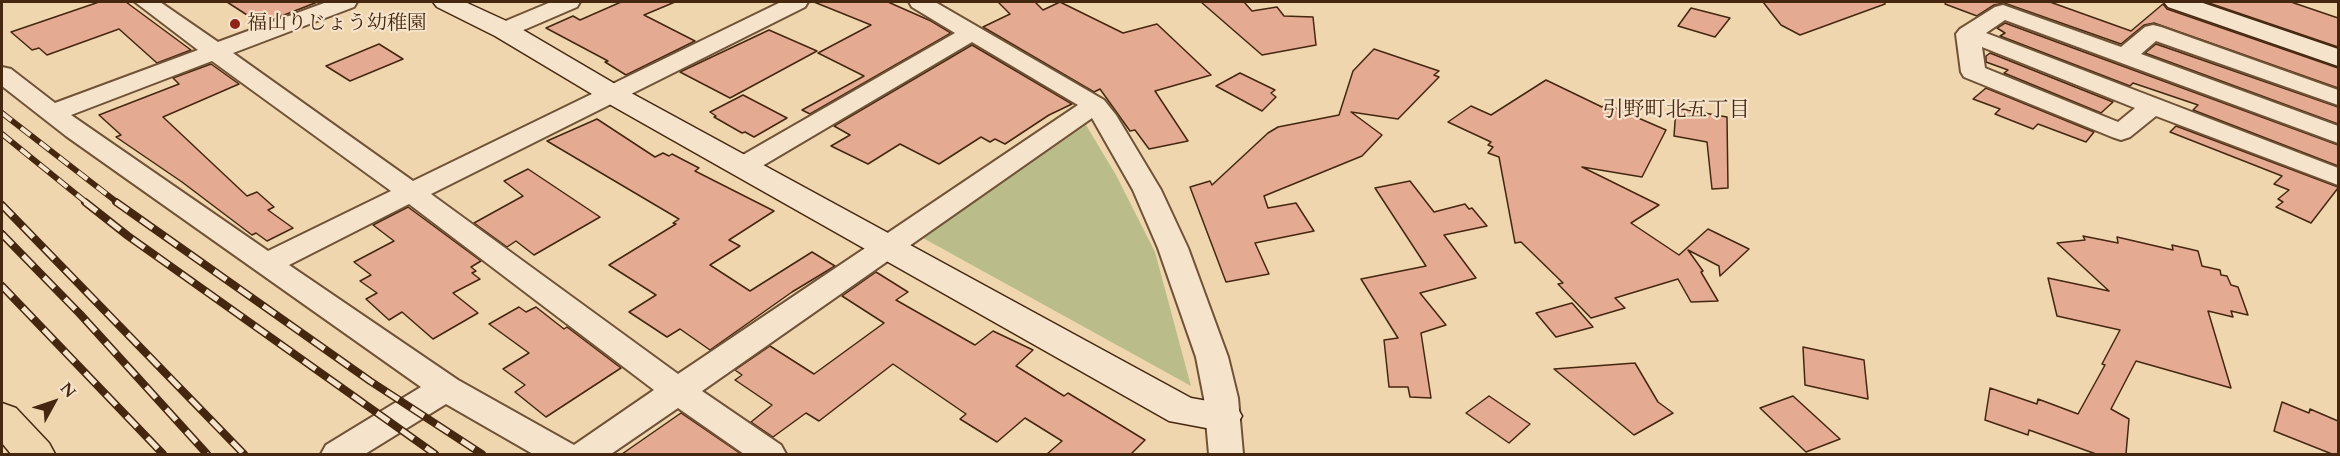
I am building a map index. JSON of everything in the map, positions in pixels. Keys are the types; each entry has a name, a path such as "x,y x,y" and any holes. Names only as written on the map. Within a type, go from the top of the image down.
{"highway":[{"path":"2,418 35,454"}],"street":[{"path":"146,2 218,51 412,193 678,392 769,454"},
{"path":"52,113 346,2"},
{"path":"446,2 504,30 612,94 1183,411 1222,416"},
{"path":"504,30 569,2"},
{"path":"268,263 796,2"},
{"path":"920,2 1095,105 1103,115 1147,190 1173,248 1212,357 1221,398 1226,454"},
{"path":"2177,2 2338,58"},
{"path":"1968,34 2003,12 2338,135"},
{"path":"743,166 973,32"},
{"path":"2125,56 2153,32 2338,98"},
{"path":"1968,34 1972,72 2121,132 2153,106"},
{"path":"1968,34 2338,177"},
{"path":"2,74 75,131 446,388 561,454"},
{"path":"586,454 1095,105"},
{"path":"347,452 446,388"}],"green space":[{"path":"1086,125 1116,175 1155,252 1191,386 923,238"}],"building":[{"path":"99,2 126,2 191,50 157,63 119,29 47,55 39,48 32,50 11,32"},
{"path":"227,2 315,2 315,3 261,24"},
{"path":"621,2 675,2 644,15 695,41 626,75 605,62 608,61 546,28 573,16 580,20"},
{"path":"814,2 888,2 931,21 951,33 810,114 802,110 864,76 818,53 871,25"},
{"path":"998,2 1035,2 1043,10 1060,2 1123,33 1157,24 1211,75 1155,91 1188,141 1149,149 1135,130 1130,131 1100,89 1094,92 983,27 1010,14"},
{"path":"1201,2 1244,2 1252,11 1277,7 1284,16 1313,17 1316,45 1262,55"},
{"path":"1763,2 1885,2 1885,4 1800,35 1781,25"},
{"path":"1946,2 2050,2 2131,31 2163,4 2167,9 2338,68 2338,88 2154,23 2144,25 2121,44 2004,3 1994,5 1977,16 1945,4"},
{"path":"2206,2 2291,2 2338,18 2338,47"},
{"path":"1691,8 1730,18 1715,37 1678,26"},
{"path":"2005,23 2338,145 2338,166 2193,110 2198,105 2133,83 2130,86 2000,36 2005,33 1997,28"},
{"path":"769,30 817,51 730,98 680,72"},
{"path":"379,44 403,59 350,81 326,66"},
{"path":"2156,44 2338,107 2338,124 2145,53"},
{"path":"972,45 1072,104 1049,115 1005,144 995,139 990,142 981,137 939,164 900,144 868,164 831,146 850,135 834,126"},
{"path":"1374,49 1439,71 1434,75 1439,77 1398,119 1351,112 1382,135 1362,156 1264,196 1268,208 1296,203 1314,231 1255,243 1269,274 1226,282 1190,187 1210,181 1212,185 1268,133 1278,127 1339,115 1353,71"},
{"path":"1990,53 2113,102 2101,113 2004,73 2008,70 1986,62 1986,56"},
{"path":"211,64 239,84 163,117 247,196 257,192 274,207 268,210 293,228 267,241 256,233 252,235 182,182 116,137 121,135 99,115 179,84 173,78"},
{"path":"1240,73 1275,90 1271,93 1276,97 1262,111 1216,86"},
{"path":"1546,80 1602,107 1606,104 1666,130 1642,177 1582,167 1659,205 1631,223 1679,255 1708,229 1749,249 1720,276 1719,266 1688,250 1703,271 1701,272 1718,301 1691,302 1678,279 1615,298 1625,308 1591,318 1558,284 1563,283 1521,242 1515,243 1499,157 1488,153 1493,147 1488,145 1491,142 1448,122 1471,106 1491,115"},
{"path":"1986,88 2094,132 2086,142 2038,124 2033,129 1995,114 2000,109 1973,99"},
{"path":"743,95 787,118 754,137 745,132 742,133 714,117 716,116 710,112"},
{"path":"1676,108 1727,117 1728,188 1712,189 1707,142 1674,136"},
{"path":"597,119 655,157 663,153 669,156 672,154 699,168 695,171 774,211 729,240 740,246 710,265 750,291 812,252 835,266 792,292 710,350 680,329 667,337 629,312 656,295 609,265 676,224 673,223 679,219 547,141"},
{"path":"2176,126 2338,188 2311,223 2276,207 2283,202 2278,199 2289,190 2274,184 2282,176 2170,132"},
{"path":"528,169 600,217 534,255 516,241 507,247 474,223 523,196 504,181"},
{"path":"1410,181 1434,212 1465,204 1469,209 1472,208 1487,226 1444,235 1476,278 1420,293 1446,325 1421,333 1431,398 1410,397 1408,387 1389,387 1384,340 1398,338 1361,279 1426,266 1375,188"},
{"path":"408,207 481,261 471,267 476,271 472,273 480,279 453,293 478,313 433,339 402,312 389,320 366,299 377,293 360,281 371,275 354,262 394,241 373,225"},
{"path":"2083,236 2118,243 2117,237 2173,250 2172,245 2198,251 2202,266 2220,270 2221,275 2227,276 2231,285 2238,287 2248,315 2231,311 2233,317 2208,311 2231,388 2136,361 2111,409 2129,419 2126,454 2096,454 2029,430 2028,435 1985,420 1990,388 2037,404 2038,399 2078,414 2105,365 2102,364 2120,330 2057,316 2048,278 2109,291 2057,243 2085,240"},
{"path":"876,272 908,292 896,300 975,345 993,331 1033,350 1016,366 1064,396 1068,393 1145,440 1131,454 1047,454 1062,441 1025,418 997,442 960,419 966,414 893,364 819,421 806,413 773,437 751,422 772,405 735,380 742,375 735,370 770,346 814,374 884,323 842,296"},
{"path":"1572,303 1593,327 1556,337 1536,313"},
{"path":"519,307 526,312 536,307 564,329 567,327 621,368 546,417 515,392 525,385 503,369 529,353 489,324"},
{"path":"1803,347 1864,360 1868,399 1805,385"},
{"path":"1635,363 1658,402 1673,413 1634,435 1554,369"},
{"path":"1489,396 1530,424 1509,443 1466,413"},
{"path":"1793,396 1840,439 1806,452 1760,408"},
{"path":"2282,402 2309,413 2310,409 2338,421 2338,454 2332,454 2274,431"},
{"path":"681,413 741,454 622,454"}],"railway":[{"path":"2,113 118,203"},
{"path":"2,134 87,203"},
{"path":"85,202 128,236 435,454"},
{"path":"116,202 370,381 482,454"},
{"path":"2,205 244,454"},
{"path":"2,234 80,314 207,454"},
{"path":"2,286 163,454"}],"place":[{"name":"福山りじょう幼稚園","path":"235,24"}],"district":[{"name":"引野町北五丁目","path":"1676,111"}]}
